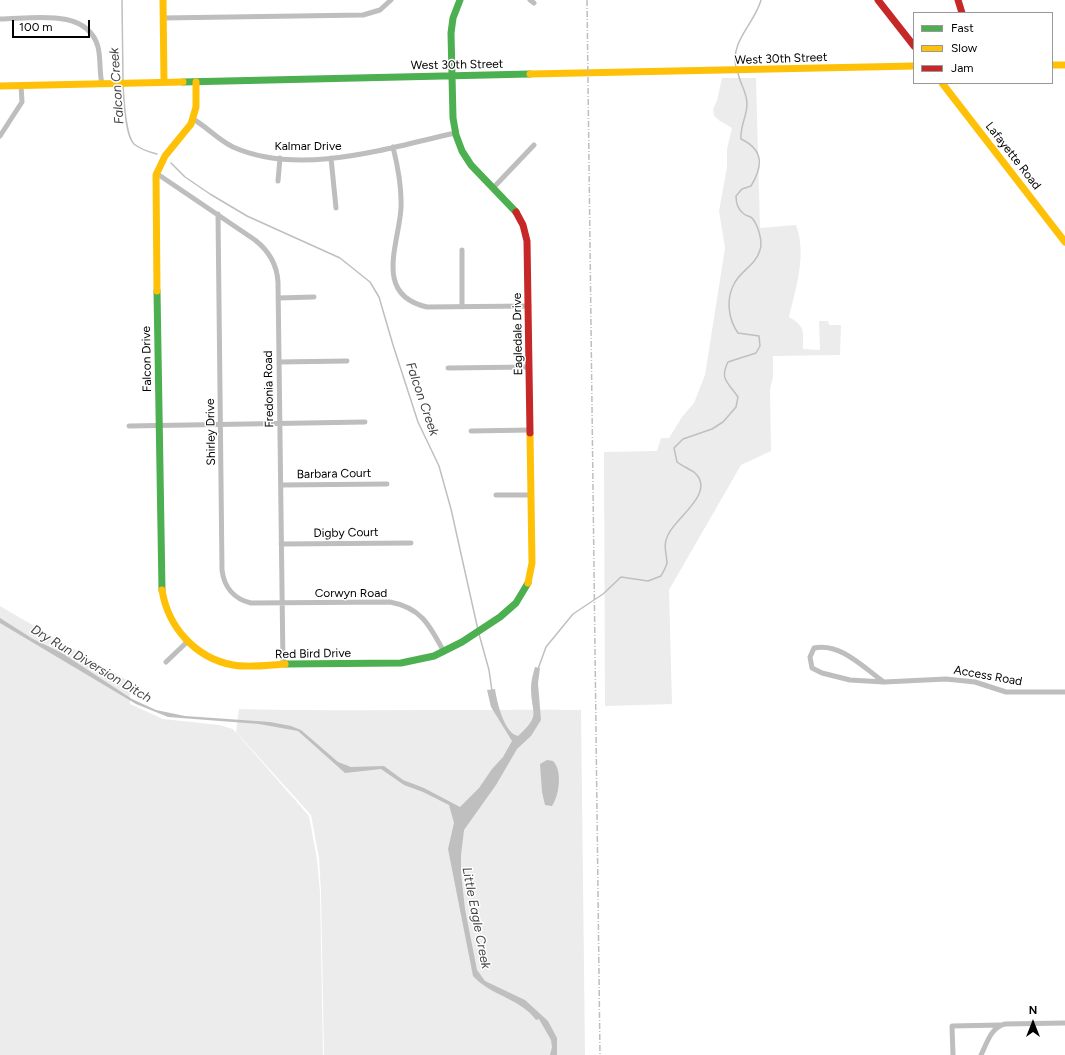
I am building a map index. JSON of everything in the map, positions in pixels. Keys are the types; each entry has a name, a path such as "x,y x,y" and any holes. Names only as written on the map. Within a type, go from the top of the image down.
{"street":[{"path":"162,0 164,82"},
{"path":"163,18 363,15 380,10 391,0"},
{"name":"Eagledale Drive","path":"444,652 484,629 514,607 522,597 529,582 532,563 528,246 525,229 515,209 469,163 455,133 452,76 452,23 460,0"},
{"path":"878,0 913,45"},
{"path":"958,0 962,12"},
{"path":"0,19 62,18 74,20 83,25 92,34 97,45 102,84"},
{"path":"1053,65 1065,65"},
{"name":"West 30th Street","path":"0,86 752,71 913,66"},
{"name":"Falcon Drive","path":"187,642 171,621 162,593 156,173 167,153 185,134 193,119 197,103 196,82"},
{"name":"Lafayette Road","path":"943,84 1065,242"},
{"path":"0,136 22,102 21,85"},
{"name":"Kalmar Drive","path":"193,119 205,126 215,137 233,147 252,153 280,158 331,158 393,147 455,133"},
{"path":"494,187 534,145"},
{"path":"393,147 400,179 401,198 400,220 392,262 395,281 404,295 418,304 432,307 529,306"},
{"path":"278,181 280,158"},
{"path":"331,158 336,208"},
{"name":"Fredonia Road","path":"156,173 255,240 267,252 277,273 283,665"},
{"name":"Shirley Drive","path":"218,214 224,580 232,593 243,601 255,604 282,603"},
{"path":"462,250 462,306"},
{"path":"278,298 314,297"},
{"path":"279,362 347,361"},
{"path":"448,368 530,367"},
{"path":"129,426 365,422"},
{"path":"471,431 530,430"},
{"name":"Barbara Court","path":"281,485 388,484"},
{"path":"496,495 531,494"},
{"name":"Digby Court","path":"281,544 411,542"},
{"name":"Corwyn Road","path":"282,603 390,602 399,604 415,611 424,619 444,652"},
{"path":"166,662 187,642"},
{"name":"Red Bird Drive","path":"187,642 206,656 228,664 243,666 401,663 427,659 444,652"},
{"name":"Access Road","path":"884,682 835,648 824,646 814,648 810,657 812,668 822,673 850,680 884,682 946,679 975,682 1006,692 1065,692"},
{"path":"953,1055 952,1026 1065,1023"},
{"path":"981,1055 994,1028 1002,1025"}],"shaded area":[{"path":"722,78 756,78 760,228 796,225 801,248 795,294 789,317 801,327 803,349 820,350 819,321 828,321 829,325 841,325 840,355 773,356 773,377 770,389 771,451 741,465 669,590 672,704 605,706 604,452 657,451 661,438 669,438 682,417 694,403 705,375 725,248 719,211 727,167 727,149 732,128 714,116 713,109 717,101"},
{"path":"0,606 130,682 130,704 163,719 219,725 233,729 309,816 317,859 320,892 323,1055 0,1055"},
{"path":"0,618 33,639 62,653 132,699 156,710 185,716 270,722 291,726 301,730 338,762 351,767 384,766 403,780 424,788 460,807 479,788 492,769 503,757 512,741 491,707 487,690 495,689 499,709 505,723 513,734 518,736 533,718 534,714 531,697 531,683 535,667 540,668 538,683 541,720 531,736 517,749 496,785 464,830 461,855 461,873 465,909 477,970 485,981 525,1000 548,1021 557,1038 557,1055 550,1055 552,1047 551,1040 539,1019 536,1020 522,1007 480,983 473,976 448,849 454,823 449,805 423,792 404,785 381,769 345,773 298,731 259,724 168,717 136,704 0,623"},
{"path":"239,709 581,710 585,1055 324,1055 321,892 319,858 311,815 236,732"},
{"path":"547,760 553,761 556,765 559,777 557,796 552,806 545,805 542,792 540,764"}],"waterway":[{"name":"Falcon Creek","path":"122,0 123,80"},
{"name":"Little Eagle Creek","path":"736,67 735,58 740,40 754,17 761,0"},
{"name":"Little Eagle Creek","path":"538,669 546,647 573,614 603,594 621,577 648,581 661,576 667,564 665,548 666,538 672,528 698,497 701,489 700,481 695,473 677,462 674,448 683,439 712,429 723,422 736,407 738,397 726,381 724,373 725,368 728,362 756,353 760,346 759,336 738,333 732,322 729,309 731,290 734,284 740,275 755,260 761,246 756,225 752,218 745,215 740,210 736,201 736,196 742,189 751,186 758,172 759,165 759,159 754,148 749,143 741,139 747,104 746,96 738,73"},
{"name":"Falcon Creek","path":"123,86 127,125 131,139 134,144 139,147 157,154"},
{"name":"Falcon Creek","path":"171,163 185,177 210,194 247,216 340,258 370,282 379,297 418,422 439,466 451,509 478,630"},
{"name":"Falcon Creek","path":"479,634 489,670 492,691"}],"railway":[{"path":"587,0 600,1055"}],"traffic: fast":[{"path":"460,0 453,18 451,33 453,118 456,135 462,151 471,165 516,212"},
{"path":"183,82 530,74"},
{"path":"157,291 162,590"},
{"path":"285,664 401,663 434,656 462,642 500,617 516,603 528,583"}],"traffic: slow":[{"path":"163,0 164,82"},
{"path":"1053,65 1065,65"},
{"path":"530,74 913,66"},
{"path":"0,86 183,82"},
{"path":"157,291 156,175 165,156 191,124 196,107 196,82"},
{"path":"943,84 1065,242"},
{"path":"528,583 532,563 530,433"},
{"path":"162,590 165,604 177,628 195,648 207,656 239,666 285,664"}],"traffic: jam":[{"path":"878,0 913,45"},
{"path":"958,0 962,12"},
{"path":"516,212 523,225 527,241 530,433"}],"water label":[{"name":"Dry Run Diversion Ditch","path":"91,664"}]}
